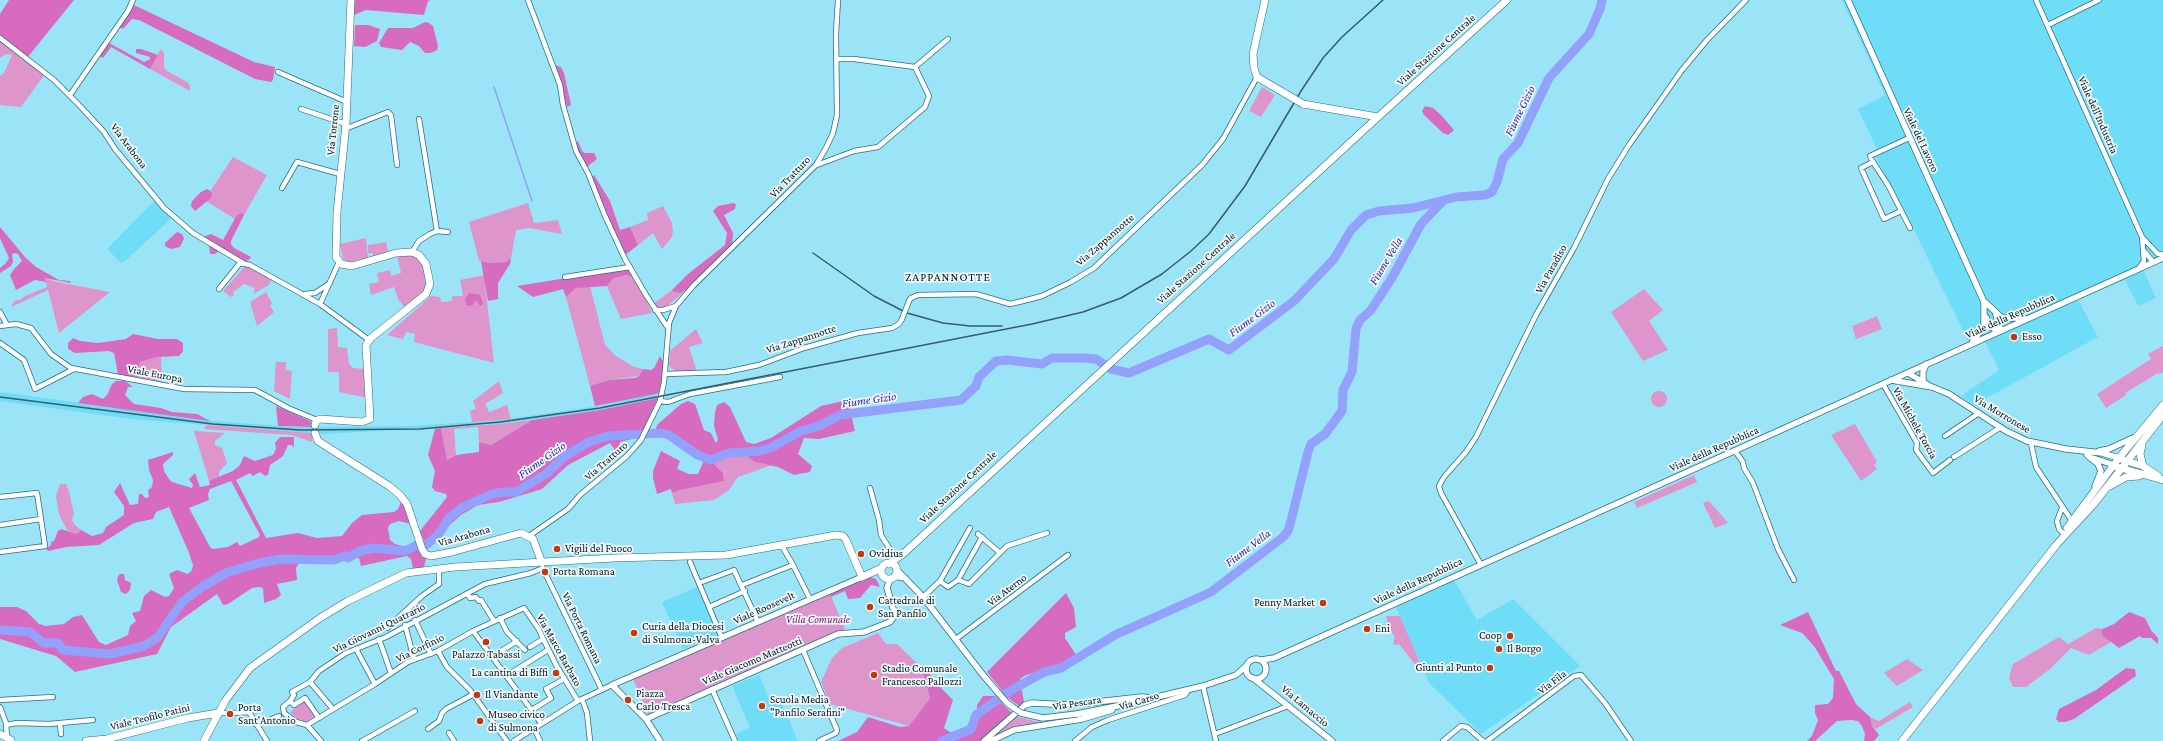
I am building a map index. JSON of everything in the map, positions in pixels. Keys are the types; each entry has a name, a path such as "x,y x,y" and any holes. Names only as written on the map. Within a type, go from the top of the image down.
{"main road":[{"name":"Via Torrone","path":"339,262 336,257 335,243 340,174 346,127 351,0"},
{"path":"1265,0 1253,54 1254,68 1257,77 1303,104 1378,117"},
{"name":"Viale Stazione Centrale","path":"893,567 896,559 1507,0"},
{"path":"316,426 362,422 370,419 365,349 369,340 426,294 429,289 426,264 419,255 412,252 396,253 352,266 346,266 339,262"},
{"path":"1902,741 2057,544 2086,500 2135,437 2163,405"},
{"path":"2064,534 2104,491 2163,415"},
{"name":"Via Arabona","path":"316,426 318,441 389,486 400,495 407,504 425,554 431,556 452,552 518,533 529,536"},
{"path":"2142,466 2140,454 2143,442"},
{"path":"2119,458 2142,466 2163,479"},
{"path":"2114,465 2148,476 2163,479"},
{"path":"2104,491 2116,481 2126,477 2148,476"},
{"path":"204,741 232,689 250,668 320,618 398,576 439,568 544,569 608,558 726,555 841,535 847,542 865,576 882,576 892,578 893,567"},
{"path":"529,536 536,544 544,569"},
{"name":"Viale Stazione Centrale","path":"893,567 902,554"},
{"name":"Viale Roosevelt","path":"865,576 882,568 893,567"},
{"path":"882,568 882,576"},
{"name":"Viale Teofilo Patini","path":"86,741 107,739 188,718 218,713"}],"street":[{"path":"70,95 128,11 133,0"},
{"path":"528,0 560,85 563,105 576,151 588,173 604,216 630,267 655,310 668,328"},
{"name":"Via Tratturo","path":"529,536 568,509 580,495 628,456 645,433 660,401 665,374 668,328 676,306 694,285 816,165 826,148 834,133 837,115 836,59 838,0"},
{"name":"Via Paradiso","path":"1480,564 1441,493 1440,486 1444,477 1466,452 1476,437 1536,315 1574,248 1608,179 1629,145 1682,70 1706,40 1746,0"},
{"name":"Viale del Lavoro","path":"1849,0 1909,138 1984,302"},
{"name":"Viale dell'Industria","path":"2036,0 2142,237 2144,261 2139,268"},
{"path":"2048,25 2100,0"},
{"name":"Via Arabona","path":"0,38 54,80 70,95 104,132 115,149 164,208 193,233 243,263 250,265 304,294 369,340"},
{"path":"836,59 854,59 915,67 948,39"},
{"path":"816,165 831,158 854,151 878,147 925,107 929,96 915,67"},
{"path":"278,72 347,102"},
{"name":"Via Zappannotte","path":"665,374 713,374 739,369 858,333 892,328 899,324 902,319 910,298 918,295 976,294 1010,304 1042,296 1071,282 1094,268 1202,165 1223,138 1257,77"},
{"path":"301,109 346,127 388,112 391,115 397,165"},
{"path":"419,119 437,231"},
{"path":"1909,138 1870,156 1872,162 1888,185 1910,228"},
{"path":"826,148 831,158"},
{"path":"282,188 297,162 340,174"},
{"path":"1872,162 1861,168 1884,219 1901,211"},
{"path":"412,252 419,241 437,231 448,232"},
{"name":"Viale dell'Industria","path":"2142,237 2153,250 2158,254 2163,254"},
{"name":"Viale dell'Industria","path":"2144,250 2148,258 2153,262"},
{"path":"2153,250 2153,262"},
{"name":"Viale della Repubblica","path":"1260,660 1274,658 2163,258"},
{"path":"320,304 339,262"},
{"path":"219,289 237,267 243,263"},
{"path":"565,277 630,267"},
{"path":"304,294 315,293 331,282"},
{"path":"1984,302 2002,318 2012,320 2030,317"},
{"path":"1984,302 1989,325 1998,332"},
{"path":"655,310 663,310 676,306"},
{"path":"0,312 7,325"},
{"path":"1996,314 1999,321 1998,332"},
{"path":"1966,346 1980,335 1984,327 1986,316"},
{"name":"Viale Europa","path":"0,326 22,324 31,328 51,354 60,362 74,369 184,389 255,390 303,415 316,426"},
{"path":"0,343 24,360 35,389 74,369"},
{"path":"1923,380 1923,372 1926,364"},
{"path":"1908,372 1909,379 1915,384"},
{"name":"Via Morronese","path":"1908,372 1932,387"},
{"path":"660,401 668,402 690,394 780,377"},
{"name":"Via Morronese","path":"1891,380 1932,387 1949,394 2018,438 2031,443 2088,454 2114,465"},
{"name":"Via Michele Torcia","path":"1883,384 1918,443 1916,450 1933,473 2000,427"},
{"path":"1945,436 1979,413"},
{"name":"Via Morronese","path":"2088,454 2109,449 2135,437"},
{"path":"2031,443 2036,467 2072,521"},
{"path":"1735,451 1743,462 1744,468 1753,483 1778,549 1794,580"},
{"name":"Via Morronese","path":"2088,454 2102,453 2119,458"},
{"name":"Via Morronese","path":"2086,500 2098,481 2101,471 2098,464 2088,454"},
{"path":"870,488 879,520 881,534 896,559"},
{"path":"0,497 37,493 45,546 0,552"},
{"path":"2062,508 2057,521 2064,534"},
{"path":"0,525 41,519"},
{"path":"923,597 940,581 970,528"},
{"path":"958,580 969,584 999,552 1011,544 1047,533"},
{"path":"940,581 948,587 958,580 980,536 999,552"},
{"path":"782,546 810,599"},
{"name":"Via Aterno","path":"956,639 1068,555"},
{"path":"690,562 722,638"},
{"path":"742,585 793,565"},
{"name":"Via Pescara","path":"893,567 907,579 923,597 983,675 1008,703 1021,713 1043,718 1077,714 1119,706 1203,686 1236,675 1246,666"},
{"path":"388,631 422,596 439,584 439,568"},
{"name":"Via Giovanni Quatrario","path":"281,714 283,707 294,695 292,692 310,682 319,671 336,659 379,640 388,631 405,626 485,584 544,569"},
{"name":"Via Porta Romana","path":"544,569 602,690"},
{"path":"699,583 734,569 758,622"},
{"name":"Viale Roosevelt","path":"514,741 580,700 865,576"},
{"path":"892,578 901,576 907,579"},
{"name":"Viale Giacomo Matteotti","path":"646,719 712,689 844,633 864,632 893,620 895,612 887,588 892,578"},
{"path":"709,607 745,591"},
{"path":"468,594 470,598 476,597 481,600 494,621"},
{"name":"Via Corfinio","path":"307,725 375,684 408,662 438,651 500,618 524,608"},
{"name":"Via Marco Barbato","path":"524,608 543,639 564,679 580,700 587,713 590,741"},
{"path":"500,618 507,632 525,650"},
{"path":"415,620 431,654"},
{"path":"405,626 414,659"},
{"path":"473,632 541,723"},
{"path":"530,647 543,639"},
{"path":"379,640 391,673"},
{"path":"492,657 517,641"},
{"path":"356,649 375,684"},
{"path":"506,676 548,650"},
{"path":"803,650 837,730 836,733 819,741"},
{"path":"438,651 454,676 474,694 507,741"},
{"name":"Viale della Repubblica","path":"1265,668 1274,658"},
{"path":"1252,660 1260,660 1265,668 1264,674 1258,678 1252,678 1246,672 1246,666 1252,660"},
{"name":"Via Lamaccio","path":"1264,674 1266,687"},
{"name":"Via Fila","path":"1487,741 1574,676 1581,674 1605,703 1631,741"},
{"name":"Via Pescara","path":"1236,675 1252,678"},
{"name":"Via Lamaccio","path":"1252,678 1266,687 1332,741"},
{"path":"532,710 551,698 546,689 564,679"},
{"path":"310,682 333,708"},
{"path":"612,686 646,719 660,741"},
{"path":"1203,686 1216,741"},
{"path":"712,689 735,741"},
{"name":"Via Carso","path":"1075,741 1092,727 1108,720 1185,695 1188,690"},
{"path":"428,729 439,721 442,713 446,709 474,694"},
{"path":"0,700 53,697"},
{"path":"984,741 1025,705 1032,703 1069,705 1141,697 1157,698"},
{"path":"290,701 294,705 305,698 319,718"},
{"path":"0,706 9,739"},
{"path":"991,741 1014,730 1082,719 1107,712 1119,706"},
{"path":"1214,734 1288,706"},
{"path":"362,741 415,711"},
{"path":"218,713 249,712 255,724 267,741"},
{"path":"255,724 262,723 281,714 296,722 307,725 321,741"},
{"path":"6,725 17,723 60,723 94,720"},
{"path":"60,723 61,734"},
{"path":"1443,741 1461,726 1467,727 1483,741"},
{"path":"534,728 540,741"},
{"path":"449,733 454,741"}],"shaded area":[{"path":"9,0 74,0 27,58 0,36 0,14"},
{"path":"354,0 431,0 428,1 424,15 366,10 354,15"},
{"path":"1842,0 2163,0 2163,260 2143,269 2156,298 2138,306 2125,280 2078,300 2098,337 1974,405 1961,396 1999,370 1985,342 1971,347 1913,228 1873,152 1877,149 1858,109 1885,95"},
{"path":"134,5 254,62 275,67 273,80 271,82 255,79 139,20 132,19 123,29 119,27"},
{"path":"425,22 433,26 438,46 437,50 431,53 425,53 419,46 410,42 402,50 381,47 379,43 388,28 413,28"},
{"path":"355,25 368,25 380,29 377,41 365,47 354,46"},
{"path":"109,43 144,62 150,59 150,57 136,53 136,49 141,49 158,55 150,69 111,47 103,58 99,56"},
{"path":"555,65 561,67 564,73 571,105 567,107"},
{"path":"1425,106 1433,108 1454,130 1448,135 1443,133 1424,115 1422,111"},
{"path":"578,141 582,151 585,153 594,153 597,159 586,167 575,144"},
{"path":"594,175 610,201 620,230 630,227 638,245 624,256 591,177"},
{"path":"207,189 212,192 211,198 195,211 191,206 192,201 201,192"},
{"path":"155,200 172,218 121,263 107,249"},
{"path":"733,203 736,204 735,209 724,215 733,233 732,245 687,289 680,293 672,290 688,274 725,245 727,233 713,211 718,206"},
{"path":"242,213 244,215 231,241 231,244 234,248 251,257 249,260 242,262 219,251 215,254 210,254 209,245 203,240 205,236 211,234 223,240 237,215"},
{"path":"0,227 25,257 36,267 59,280 70,281 71,283 45,278 46,282 35,280 16,290 10,275 22,261 18,254 14,253 12,255 13,262 11,266 0,273 0,268 9,258 0,238"},
{"path":"177,232 182,234 184,238 180,247 171,249 165,246 165,243"},
{"path":"511,258 510,264 498,283 498,299 488,301 481,261 489,263 506,262"},
{"path":"629,268 635,278 627,275 614,278 607,286 576,288 566,297 563,289 533,297 517,286"},
{"path":"469,293 480,295 483,303 482,305 480,306 476,300 471,306 466,305 465,299"},
{"path":"133,334 158,339 177,339 183,343 183,351 179,356 157,357 140,362 137,377 118,374 114,353 109,351 75,353 68,349 68,343 73,338 80,341 98,343 126,339"},
{"path":"660,356 664,363 661,393 595,406 590,386 609,380 635,378 639,376 643,369 651,370 654,368"},
{"path":"116,381 125,381 133,387 128,387 125,395 134,404 161,408 172,412 197,414 210,421 78,403 83,397 92,394 103,399 107,395 112,384"},
{"path":"0,392 213,421 295,427 412,426 500,420 599,406 655,394 656,398 600,410 501,424 323,434 131,419 0,401"},
{"path":"658,398 640,437 620,442 617,453 610,443 568,465 542,489 499,502 478,505 461,515 445,529 427,549 420,531 447,497 446,494 435,491 432,487 435,471 428,455 435,429 441,428 447,460 456,455 479,452 479,442 491,445 532,420 600,410"},
{"path":"848,400 855,431 819,439 804,438 798,454 812,466 810,472 794,475 778,467 755,462 739,450 721,454 713,463 723,473 724,481 672,493 671,489 657,494 653,471 661,451 680,461 677,469 689,474 698,474 705,458 669,433 655,430 658,424 681,404 688,401 695,404 704,430 711,433 716,443 718,440 714,426 715,412 717,405 724,402 730,407 746,442 754,444 771,438 821,406"},
{"path":"276,406 310,421 313,427 278,426"},
{"path":"280,437 294,437 294,448 292,445 288,445 283,456 270,465 268,475 265,476 260,472 253,476 250,473 236,480 266,538 298,533 317,538 342,536 352,523 362,515 394,512 398,509 401,502 405,506 411,524 399,521 390,524 388,528 390,540 395,544 421,551 426,559 424,567 413,570 411,559 407,556 361,566 359,558 354,557 340,561 310,561 299,563 296,568 297,580 277,584 281,595 276,599 264,603 263,588 259,587 252,588 228,604 223,605 217,594 171,627 157,654 75,672 56,656 0,639 0,607 17,607 26,611 39,624 46,626 64,624 73,617 82,615 99,642 106,645 128,635 130,626 136,621 132,613 140,611 144,596 151,590 165,597 169,596 174,588 169,574 177,570 188,574 192,570 193,565 189,553 169,507 156,512 153,519 134,523 99,545 66,547 48,551 46,549 51,545 51,542 54,541 58,531 61,529 77,534 81,530 92,536 103,533 106,527 124,515 124,506 114,492 120,483 130,505 138,504 139,494 142,494 145,498 149,497 148,490 152,487 153,480 149,470 148,460 173,452 173,455 163,464 164,471 169,479 172,482 192,488 193,485 189,479 195,473 200,487 210,485 209,481 233,471 240,465 244,456 255,461 273,455 276,449 275,443","holes":["231,481 260,535 259,537 240,546 237,542 228,547 213,549 210,547 189,508 209,500 208,494 210,489"]},
{"path":"120,574 124,574 125,580 131,583 130,590 126,594 121,592 117,580"},
{"path":"870,577 876,579 880,587 871,585 860,598 848,599 845,591 831,597 830,594"},
{"path":"1454,580 1477,620 1513,599 1580,666 1481,734 1429,683 1396,607"},
{"path":"697,587 718,634 683,649 662,602"},
{"path":"1066,593 1074,608 1076,627 1065,633 1065,638 1077,656 1061,666 1026,675 1020,679 1024,702 1019,706 1007,697 987,672"},
{"path":"1808,612 1836,671 1839,671 1856,704 1870,717 1872,726 1879,735 1874,741 1864,741 1865,734 1862,726 1858,721 1851,720 1837,721 1815,741 1807,741 1812,736 1818,720 1815,713 1815,705 1828,704 1833,698 1834,679 1814,646 1802,633 1780,625"},
{"path":"2129,612 2145,618 2151,630 2158,638 2158,644 2151,638 2142,638 2140,636 2119,648 2103,636 2101,632 2102,629 2114,624"},
{"path":"921,667 929,673 936,683 953,700 944,728 950,732 964,731 969,723 977,718 977,705 983,696 994,696 1012,713 981,741 838,741 857,732 868,717 900,727 909,726 930,698"},
{"path":"2126,668 2135,669 2136,676 2074,719 2059,722 2056,719 2059,709 2096,690"},
{"name":"Scuola Media \"Panfilo Serafini\"","path":"759,675 770,700 779,697 798,741 739,741 736,734 750,727 732,686"}],"green space":[{"path":"0,39 45,74 21,107 0,105 0,76 4,73 12,55 6,54 0,58"},
{"path":"161,49 164,53 164,67 167,71 187,82 190,85 190,91 150,69"},
{"path":"1262,87 1275,95 1261,117 1249,111"},
{"path":"233,157 267,175 244,215 242,213 237,215 235,219 206,201 212,192 211,190"},
{"path":"528,203 534,223 558,220 562,234 529,228 516,230 511,258 506,262 489,263 479,261 469,222"},
{"path":"663,206 672,223 672,237 662,249 653,233 638,245 630,227 648,220 647,213"},
{"path":"366,238 368,258 348,262 343,259 340,244"},
{"path":"386,242 388,252 373,257 373,253 368,253 368,245"},
{"path":"413,254 423,262 427,288 406,309 398,299 394,287 371,295 369,284 379,282 377,273 390,270 391,276 401,273 397,256"},
{"path":"245,266 272,278 269,285 253,294 255,288 244,284 233,292 234,295 231,297 223,291"},
{"path":"484,275 494,363 414,342 415,334 406,332 403,339 387,335 431,296 440,297 441,302 452,301 452,296 463,296 460,280"},
{"path":"627,275 635,278 652,313 621,319 607,286 614,278"},
{"path":"45,278 57,282 110,292 59,333 48,290 11,307 15,300 20,300 25,296 47,287"},
{"path":"590,286 605,345 616,356 634,367 643,369 639,376 609,380 590,386 566,297 576,288"},
{"path":"687,289 665,308 658,309 653,304 672,290 680,293"},
{"path":"1644,289 1663,310 1649,321 1668,350 1643,361 1611,312"},
{"path":"266,292 272,303 270,306 274,312 257,326 250,302"},
{"path":"1877,316 1882,329 1856,339 1852,326"},
{"path":"337,328 338,347 347,348 349,364 353,368 364,369 368,398 339,392 339,372 328,372 328,329"},
{"path":"696,329 703,343 689,347 697,372 675,371 669,366 670,351"},
{"path":"2163,346 2163,372 2160,374 2158,373 2125,393 2126,395 2106,408 2097,394 2151,359 2148,354"},
{"path":"161,356 162,382 137,377 140,362"},
{"path":"276,362 286,362 286,370 292,371 290,399 274,391"},
{"path":"499,381 503,393 485,404 489,412 507,405 511,419 472,422 470,411 476,409 473,401"},
{"path":"1659,391 1665,393 1667,399 1665,405 1659,407 1653,405 1651,399 1653,393"},
{"path":"532,420 491,445 479,442 478,427 454,429 456,455 447,460 441,428"},
{"path":"1855,424 1877,462 1874,465 1877,469 1861,481 1831,435"},
{"path":"206,425 312,433 312,442 292,435 204,429"},
{"path":"194,431 225,433 215,441 215,445 222,448 227,463 219,472 219,478 216,480 209,481"},
{"path":"739,450 762,464 772,465 738,477 729,490 714,500 675,504 672,493 679,490 724,481 723,473 713,463 721,454"},
{"path":"1694,475 1697,482 1637,508 1634,502"},
{"path":"60,484 66,484 69,491 74,514 72,520 81,530 77,534 67,530 59,514 56,496"},
{"path":"1709,501 1728,523 1715,528 1703,503"},
{"name":"Villa Comunale","path":"830,594 845,629 648,714 633,679"},
{"path":"1386,616 1400,616 1423,670 1421,672 1399,644 1393,645 1395,637 1390,630"},
{"path":"2096,628 2102,629 2101,632 2103,636 2111,642 2089,655 2071,648 2050,669 2026,687 2013,687 2009,678 2013,664 2059,637 2068,644"},
{"name":"Stadio Comunale Francesco Pallozzi","path":"878,633 886,644 897,644 921,667 930,698 909,726 830,704 821,682 832,658 842,648"},
{"path":"1907,659 1923,670 1897,686 1884,673"},
{"path":"305,700 315,716 306,722 297,719 290,712"},
{"path":"1910,702 1913,707 1876,729 1872,726 1870,717 1879,721"},
{"path":"1016,716 1048,723 1014,729 988,741"}],"waterway":[{"name":"Fiume Gizio","path":"0,630 30,632 44,643 58,643 63,650 110,654 144,646 158,637 182,602 202,587 226,573 255,564 280,559 334,560 345,556 348,558 360,551 374,548 405,551 415,546 426,545 438,535 449,518 463,507 492,494 516,492 546,474 565,456 589,442 608,436 661,433 669,435 696,454 710,460 729,453 760,451 772,447 801,431 819,426 840,415 961,400 976,386 979,377 996,361 1007,360 1042,364 1052,358 1085,358 1096,359 1111,369 1129,373 1209,339 1229,350 1294,301 1334,259 1351,230 1366,215 1379,211 1413,208 1456,197 1485,195 1492,192 1497,182 1503,159 1518,143 1549,78 1589,34 1600,9 1602,0"},
{"path":"494,87 532,201"},
{"name":"Fiume Vella","path":"942,741 971,729 976,715 1008,692 1044,672 1061,668 1115,635 1211,592 1282,538 1288,531 1311,444 1325,434 1342,411 1343,390 1352,372 1356,328 1360,320 1371,310 1393,276 1421,224 1443,201"}],"railway":[{"path":"0,397 213,424 300,430 420,429 500,422 600,408 1032,324 1083,312 1121,298 1162,274 1191,251 1209,234 1245,186 1301,91 1323,58 1342,37 1383,0"},
{"path":"813,253 874,296 907,313 943,323 970,326 1002,326"}],"place":[{"name":"Esso","path":"2014,337"},
{"name":"Vigili del Fuoco","path":"557,549"},
{"name":"Ovidius","path":"861,554"},
{"name":"Porta Romana","path":"545,572"},
{"name":"Penny Market","path":"1323,603"},
{"name":"Cattedrale di San Panfilo","path":"870,607"},
{"name":"Eni","path":"1367,629"},
{"name":"Curia della Diocesi di Sulmona-Valva","path":"634,633"},
{"name":"Coop","path":"1510,636"},
{"name":"Palazzo Tabassi","path":"486,642"},
{"name":"Il Borgo","path":"1499,649"},
{"name":"Giunti al Punto","path":"1490,668"},
{"name":"La cantina di Biffi","path":"556,673"},
{"name":"Stadio Comunale Francesco Pallozzi","path":"874,675"},
{"name":"Il Viandante","path":"477,695"},
{"name":"Piazza Carlo Tresca","path":"628,700"},
{"name":"Scuola Media \"Panfilo Serafini\"","path":"762,706"},
{"name":"Porta Sant'Antonio","path":"230,714"},
{"name":"Museo civico di Sulmona","path":"480,721"}],"district":[{"name":"ZAPPANNOTTE","path":"948,277"}]}
